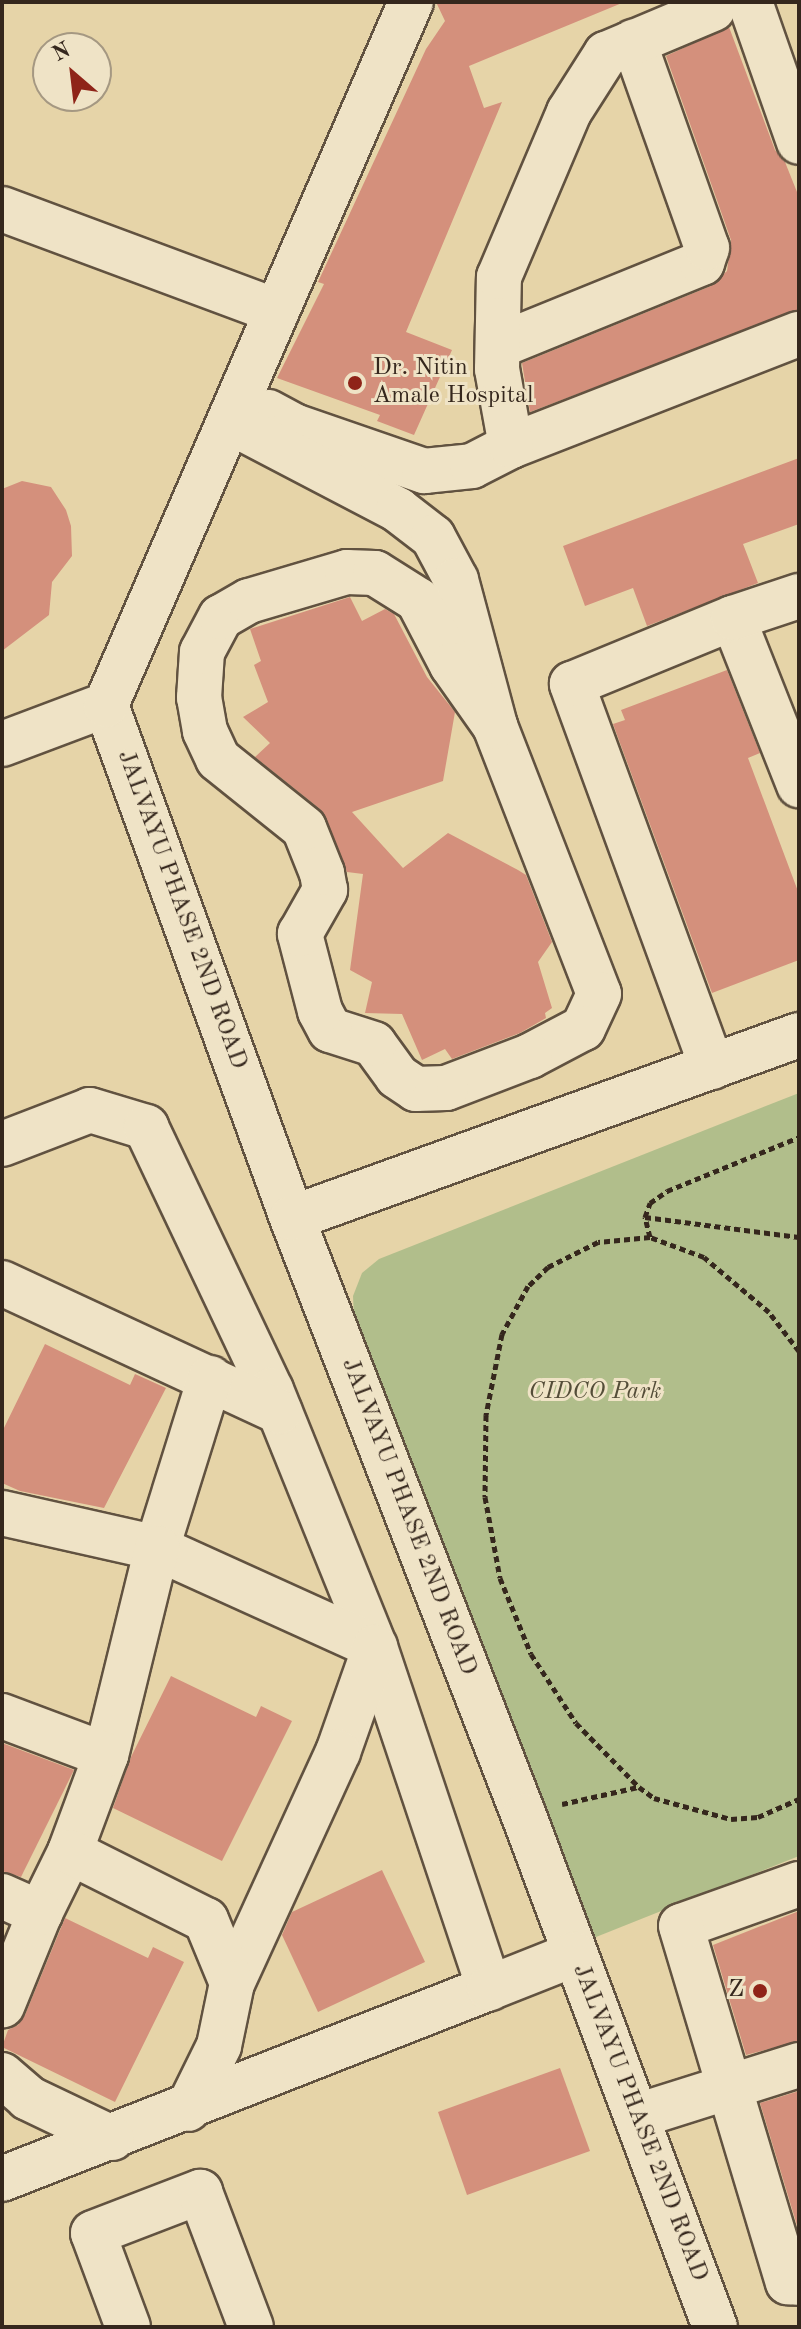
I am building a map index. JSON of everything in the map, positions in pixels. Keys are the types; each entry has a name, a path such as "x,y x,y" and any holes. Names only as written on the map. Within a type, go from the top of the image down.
{"street":[{"path":"2,744 106,705 410,2"},
{"path":"511,446 497,369 499,277 569,112 606,54 726,4 799,142"},
{"path":"498,346 702,263 707,248 634,42"},
{"path":"2,209 277,311"},
{"path":"236,410 294,426 424,471 472,466 511,446 799,334"},
{"path":"236,410 398,510 433,537 456,580 495,726 599,994 583,1028 530,1056 446,1088 416,1089 397,1076 374,1044 330,1030 320,1011 300,934 325,890 322,873 304,828 218,759 205,731 199,698 202,652 221,617 249,601 347,572 375,573 418,600 452,665 495,726"},
{"path":"712,1067 572,684 733,618 799,596"},
{"path":"733,618 799,785"},
{"name":"JALVAYU PHASE 2ND ROAD","path":"106,705 292,1218 524,1816 715,2327"},
{"path":"292,1218 799,1035"},
{"path":"2,1144 90,1110 146,1127 280,1412 375,1647 489,1988"},
{"path":"2,1283 280,1412"},
{"path":"2,2006 21,1905 70,1852 106,1755 157,1548 210,1378"},
{"path":"5,1521 157,1548 375,1647"},
{"path":"188,2109 219,2046 232,1983 338,1752 375,1647"},
{"path":"2,1716 106,1755"},
{"path":"70,1852 206,1920 232,1983"},
{"path":"799,1884 681,1926 788,2282 799,2283"},
{"path":"2,2179 188,2109 575,1954"},
{"path":"637,2116 799,2065"},
{"path":"2,2075 28,2098 112,2138"},
{"path":"128,2327 93,2233 200,2192 251,2327"}],"path":[{"path":"650,1237 645,1217 650,1203 667,1191 799,1137"},
{"path":"645,1217 799,1237"},
{"path":"799,1351 769,1312 704,1257 650,1237 598,1242 548,1267 528,1286 502,1334 486,1415 485,1497 500,1578 531,1654 576,1723 639,1787 654,1798 731,1819 758,1817 799,1799"},
{"path":"524,1816 591,1795 639,1787"}],"green space":[{"name":"CIDCO Park","path":"799,1093 799,1856 591,1939 355,1338 353,1296 362,1273 379,1259"}],"building":[{"path":"436,2 622,3 469,66 484,108 502,102 406,332 452,350 414,435 377,421 380,415 277,378 324,284 318,282 426,49 445,21"},
{"path":"729,27 775,150 785,162 799,197 799,310 530,412 522,363 711,286 727,271 731,240 666,56"},
{"path":"799,458 799,524 743,544 758,583 647,626 633,588 585,606 563,546"},
{"path":"22,481 51,487 66,510 71,526 72,556 52,582 49,615 2,651 2,489"},
{"path":"350,597 362,621 385,609 394,614 427,677 455,712 443,781 352,812 403,868 448,833 526,875 552,942 538,962 552,1008 545,1013 546,1018 520,1033 452,1059 445,1049 422,1060 402,1014 365,1013 372,982 350,970 363,874 347,872 320,809 255,757 270,743 243,717 268,702 254,665 261,661 250,629"},
{"path":"727,670 760,753 748,758 799,894 799,960 712,993 613,724 625,720 621,710"},
{"path":"45,1344 130,1385 135,1374 166,1388 104,1508 20,1491 2,1483 2,1432"},
{"path":"171,1676 256,1717 261,1706 292,1721 222,1861 113,1808 131,1757"},
{"path":"2,1743 74,1770 21,1877 2,1871"},
{"path":"382,1870 425,1962 318,2012 282,1935 292,1912"},
{"name":"Z","path":"799,1911 799,2041 746,2055 713,1945"},
{"path":"65,1918 148,1958 153,1947 184,1962 115,2102 2,2047 8,2030 18,2025 25,2015"},
{"path":"560,2068 590,2151 467,2195 438,2112"},
{"path":"799,2091 799,2232 760,2103"}],"place":[{"name":"Dr. Nitin Amale Hospital","path":"355,383"},
{"name":"Z","path":"760,1991"}]}
